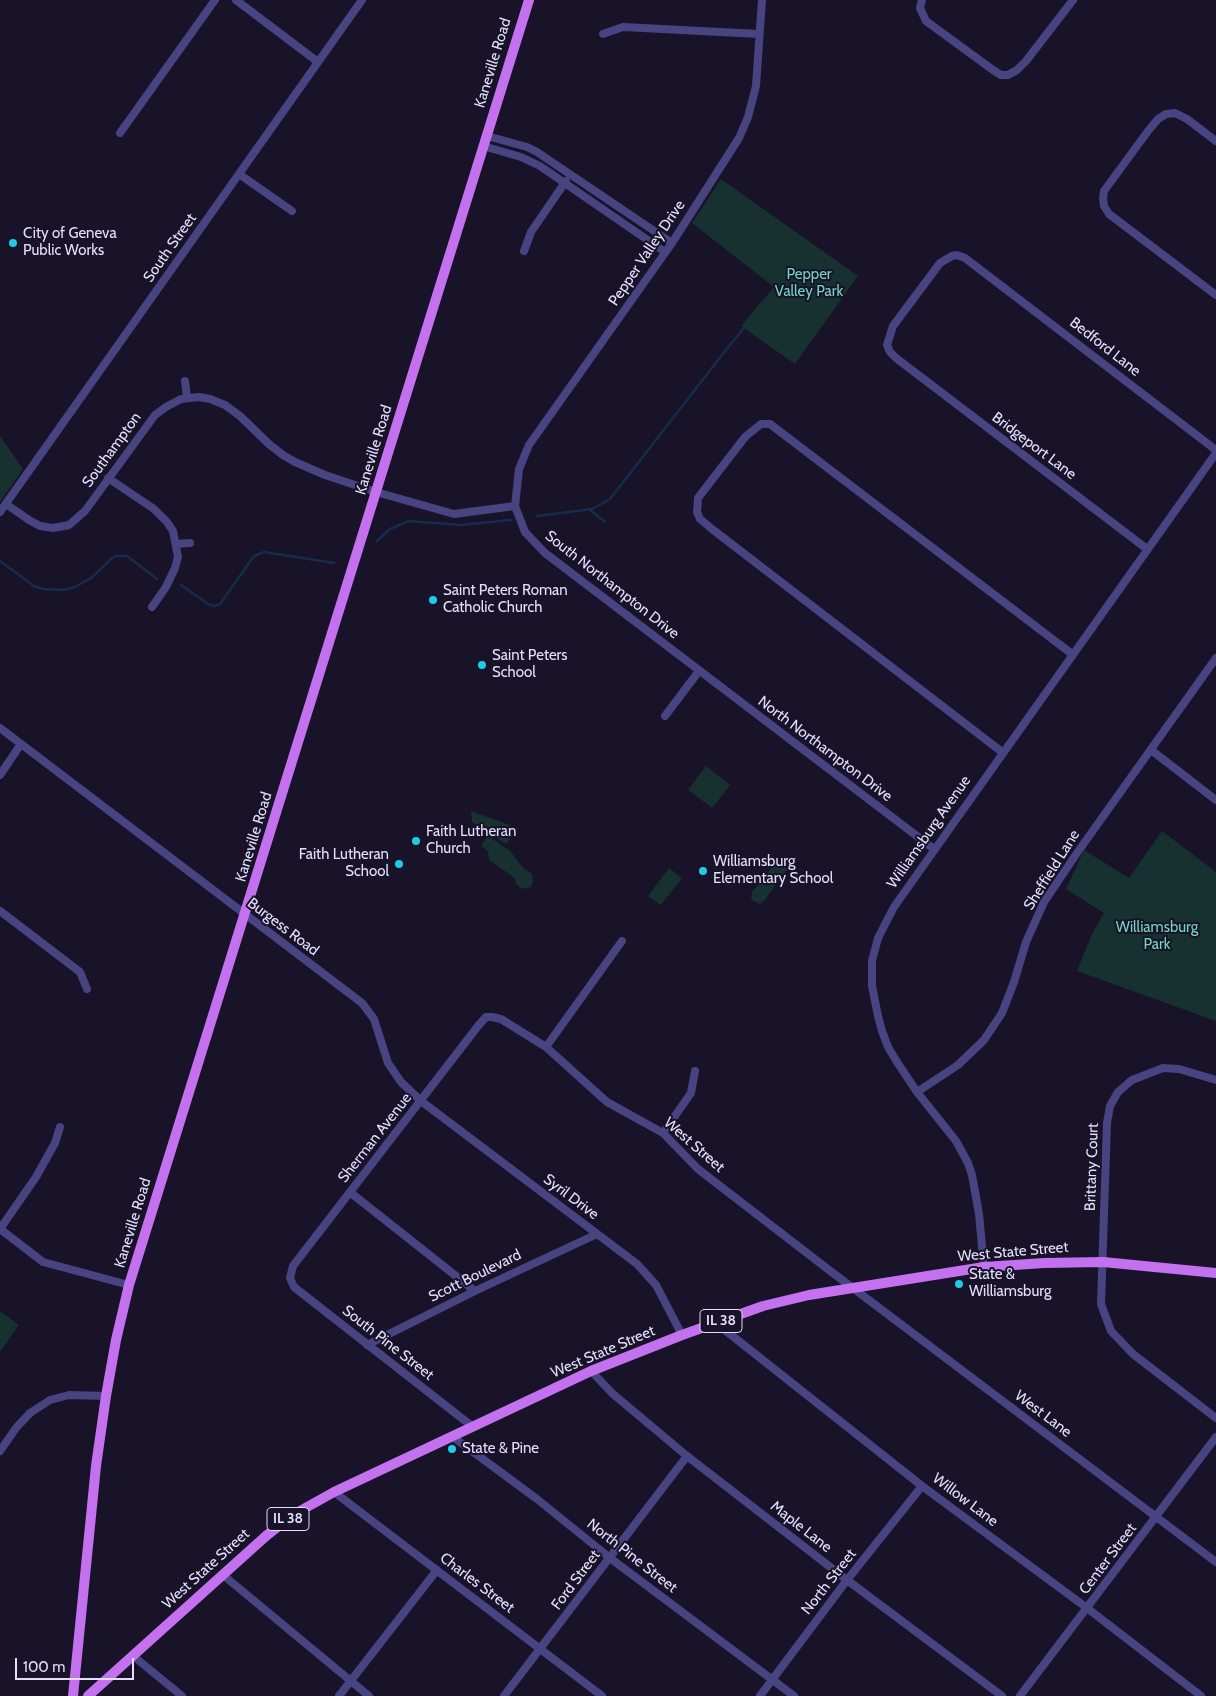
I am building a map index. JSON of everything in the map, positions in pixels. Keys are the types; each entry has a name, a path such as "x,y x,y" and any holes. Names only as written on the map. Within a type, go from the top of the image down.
{"main road":[{"name":"Kaneville Road","path":"72,1696 95,1476 106,1396 116,1340 129,1285 529,0"},
{"name":"West State Street","path":"88,1696 266,1536 291,1516 334,1492 592,1371 682,1335 772,1304 809,1294 984,1267 1103,1262 1216,1272"}],"street":[{"path":"120,133 215,0"},
{"path":"236,0 318,62"},
{"name":"South Street","path":"0,512 362,0"},
{"name":"Pepper Valley Drive","path":"515,506 519,469 529,445 672,243 739,138 748,118 756,86 762,0"},
{"path":"921,4 922,15 934,27 1001,75 1008,75 1014,73 1026,61 1073,0"},
{"path":"603,34 623,27 759,34"},
{"path":"1216,141 1187,119 1175,114 1166,114 1158,119 1104,191 1103,198 1104,206 1109,214 1216,295"},
{"path":"485,141 527,147 571,174 672,243"},
{"path":"485,141 530,161 665,252"},
{"path":"239,174 292,211"},
{"path":"524,252 531,232 571,174"},
{"name":"Bedford Lane","path":"904,365 890,352 887,345 892,326 940,263 957,255 977,266 1216,451"},
{"name":"Bridgeport Lane","path":"904,365 1147,549"},
{"path":"185,381 187,398"},
{"name":"Southampton","path":"6,504 40,526 64,527 81,516 155,415 166,407 187,398 200,397 225,405 240,416 270,445 295,462 325,475 376,492"},
{"path":"1002,752 700,519 697,512 698,498 744,437 760,424 770,424 1072,654"},
{"name":"Williamsburg Avenue","path":"984,1267 979,1214 970,1169 956,1141 917,1092 888,1046 878,1016 872,986 872,961 883,926 894,907 1216,451"},
{"path":"108,478 161,516 173,532 178,557 172,577 152,606"},
{"path":"376,492 454,514 515,506"},
{"name":"South Northampton Drive","path":"515,506 526,532 546,553 699,671"},
{"path":"176,544 190,543"},
{"name":"Sheffield Lane","path":"917,1092 958,1065 984,1040 1002,1013 1026,942 1044,902 1077,852 1216,658"},
{"path":"665,716 699,671"},
{"name":"North Northampton Drive","path":"699,671 934,849"},
{"name":"Burgess Road","path":"0,728 362,1003 374,1019 384,1055 393,1073 422,1101"},
{"path":"0,775 21,744"},
{"path":"1151,750 1216,800"},
{"path":"0,911 80,972 86,989"},
{"path":"546,1047 622,941"},
{"name":"Sherman Avenue","path":"290,1278 293,1266 486,1018"},
{"name":"West Street","path":"486,1018 501,1019 546,1047 607,1102 663,1133 698,1169 854,1288"},
{"name":"Brittany Court","path":"1216,1080 1179,1069 1163,1068 1132,1080 1118,1092 1110,1106 1107,1123 1101,1304 1111,1331 1133,1354 1216,1418"},
{"path":"663,1133 691,1093 695,1071"},
{"name":"Syril Drive","path":"422,1101 637,1264 648,1274 663,1297 682,1335"},
{"path":"60,1127 55,1143 0,1229 43,1262 129,1285"},
{"path":"351,1193 475,1291"},
{"name":"Scott Boulevard","path":"367,1345 475,1291 597,1234"},
{"name":"South Pine Street","path":"290,1278 294,1287 473,1427"},
{"name":"West Lane","path":"854,1288 1216,1562"},
{"name":"Willow Lane","path":"716,1323 922,1486 1087,1608 1201,1696"},
{"name":"Maple Lane","path":"592,1371 613,1394 687,1456 847,1580 1002,1696"},
{"path":"0,1451 16,1428 30,1413 50,1400 69,1395 106,1396"},
{"name":"North Pine Street","path":"453,1437 794,1696"},
{"name":"Center Street","path":"1020,1696 1216,1437"},
{"name":"Ford Street","path":"504,1696 687,1456"},
{"name":"North Street","path":"760,1696 847,1580 922,1486"},
{"name":"Charles Street","path":"334,1492 602,1696"},
{"path":"339,1696 437,1570"},
{"path":"223,1575 369,1696"},
{"path":"132,1656 182,1696"}],"green space":[{"name":"Pepper Valley Park","path":"721,179 858,276 795,364 741,326 774,287 692,223"},
{"path":"0,436 23,469 0,502"},
{"path":"706,766 730,785 713,807 688,790"},
{"path":"471,811 518,828 506,844 472,822"},
{"name":"Williamsburg Park","path":"1162,831 1216,872 1216,1021 1077,971 1092,934 1104,913 1066,889 1084,850 1129,878"},
{"path":"488,836 510,851 524,869 532,874 533,881 531,887 522,889 516,884 515,878 489,860 488,851 481,846"},
{"path":"779,859 787,859 789,867 764,901 760,904 753,901 751,898 752,892"},
{"path":"669,868 682,878 661,905 648,896"},
{"path":"0,1311 19,1325 0,1352"}],"waterway":[{"path":"537,516 592,509 610,499 744,328"},
{"path":"589,509 605,522"},
{"path":"377,541 390,529 409,521 460,525 511,520"},
{"path":"181,585 208,604 214,606 220,604 254,556 264,552 334,563"},
{"path":"0,561 34,586 43,589 61,590 73,588 91,578 116,556 127,556 157,579"}],"place":[{"name":"City of Geneva Public Works","path":"13,243"},
{"name":"Saint Peters Roman Catholic Church","path":"433,600"},
{"name":"Saint Peters School","path":"482,665"},
{"name":"Faith Lutheran Church","path":"416,841"},
{"name":"Faith Lutheran School","path":"399,864"},
{"name":"Williamsburg Elementary School","path":"703,871"},
{"name":"State & Williamsburg","path":"959,1284"},
{"name":"State & Pine","path":"452,1449"}]}
